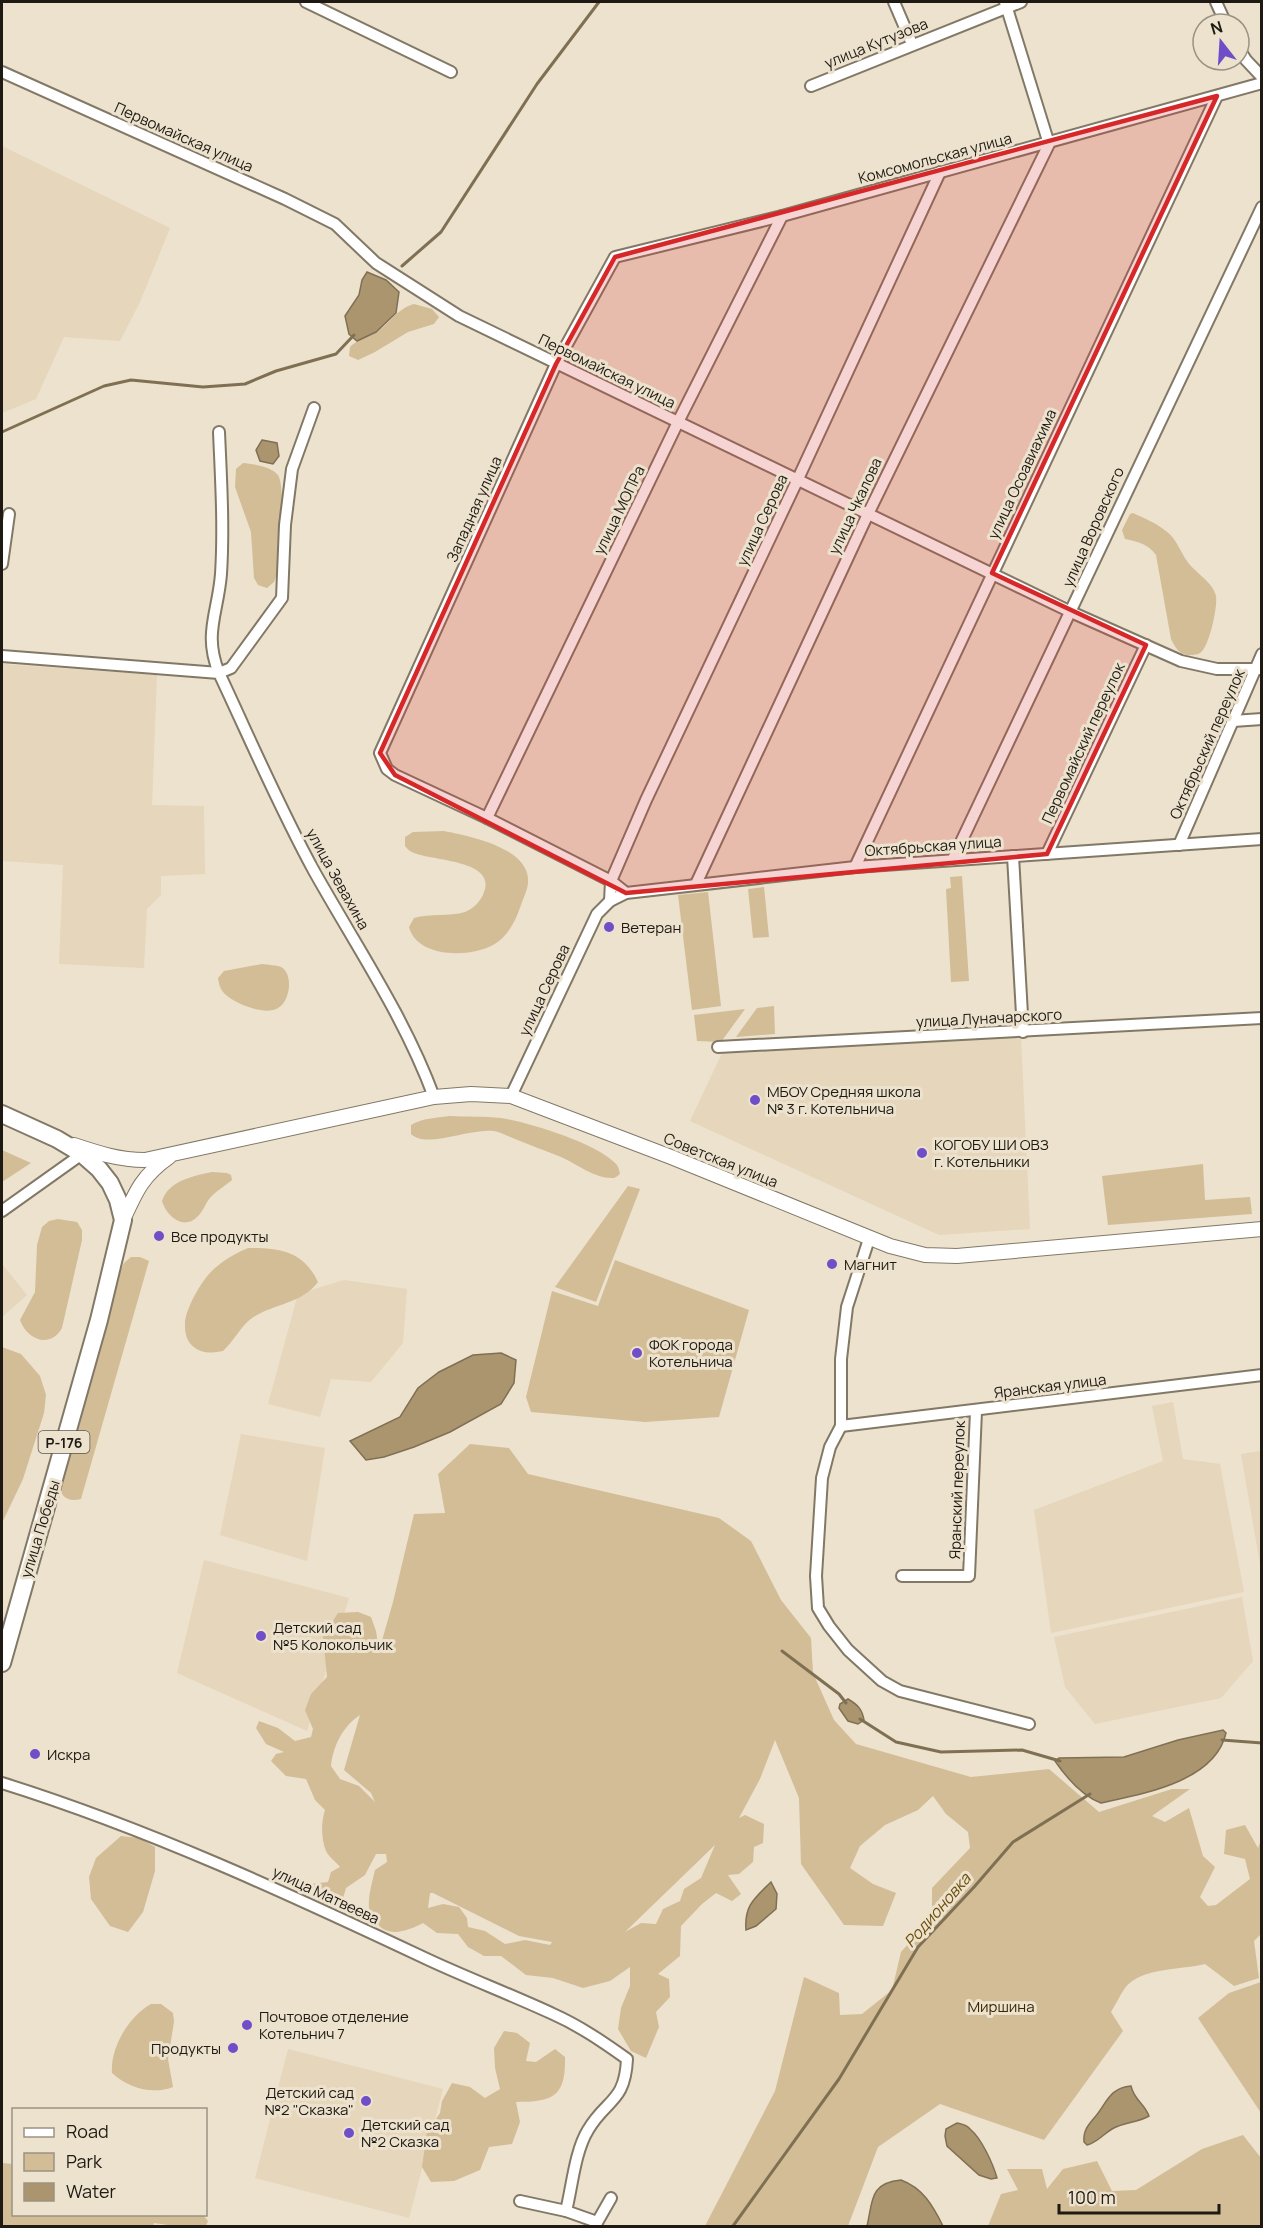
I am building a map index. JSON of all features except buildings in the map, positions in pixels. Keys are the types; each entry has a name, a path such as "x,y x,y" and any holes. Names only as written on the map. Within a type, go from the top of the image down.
{"highway":[{"path":"2,1114 57,1138 82,1154 99,1169 110,1183 118,1200 123,1220"},
{"name":"улица Победы","path":"2,1663 99,1320 123,1220"}],"main road":[{"name":"Советская улица","path":"57,1138 103,1155 126,1160 145,1160 434,1096 471,1094 511,1096 671,1157 869,1239 925,1255 957,1256 1262,1229"},
{"name":"Советская улица","path":"140,1184 152,1169 173,1155"},
{"name":"улица Победы","path":"123,1220 140,1184"}],"street":[{"path":"306,2 451,72"},
{"path":"894,2 912,44"},
{"name":"улица Кутузова","path":"811,86 1006,4 1021,2"},
{"path":"1006,4 1049,144"},
{"path":"1251,65 1262,76"},
{"name":"Первомайская улица","path":"2,72 285,199 335,224 376,263 459,316 1071,612 1181,661 1217,669 1259,669"},
{"name":"Комсомольская улица","path":"615,257 782,216 1049,144 1262,83"},
{"name":"улица Осоавиахима","path":"855,867 1217,96"},
{"name":"улица Чкалова","path":"696,884 868,514 1049,144"},
{"name":"улица Серова","path":"611,881 646,800 940,172"},
{"name":"улица Воровского","path":"953,859 1071,612 1146,445 1262,207"},
{"name":"улица МОПРа","path":"487,818 678,422 782,216"},
{"name":"Западная улица","path":"487,818 395,775 387,769 380,753 556,364 615,257"},
{"path":"2,656 219,673 231,668 282,598 285,525 292,469 314,408"},
{"name":"улица Зевахина","path":"219,432 222,495 221,575 210,633 214,661 313,868 384,989 426,1074 434,1096"},
{"path":"2,564 9,514"},
{"name":"Первомайский переулок","path":"1047,854 1146,645"},
{"name":"Октябрьский переулок","path":"1179,845 1233,721 1259,669 1262,654"},
{"path":"1233,721 1262,719"},
{"path":"487,818 611,881 626,893"},
{"name":"Октябрьская улица","path":"610,901 626,893 855,867 1262,839"},
{"path":"1013,856 1023,1032"},
{"path":"610,901 611,881"},
{"name":"улица Серова","path":"511,1096 597,914 610,901"},
{"name":"улица Луначарского","path":"718,1047 1023,1032 1262,1017"},
{"path":"2,1211 82,1154"},
{"path":"869,1239 847,1307 841,1359 841,1426 830,1447 822,1478 816,1576 818,1608 848,1650 882,1681 900,1691 1029,1724"},
{"name":"Яранская улица","path":"841,1426 1262,1375"},
{"name":"Яранский переулок","path":"902,1576 969,1576 976,1411"},
{"name":"улица Матвеева","path":"2,1783 175,1845 282,1891 457,1973 555,2014 594,2036 627,2059 626,2074 619,2094 587,2131 578,2157 566,2211"},
{"path":"520,2201 566,2211 596,2224 611,2198"}],"highlighted area":[{"path":"1217,96 992,573 1146,645 1047,854 626,893 395,775 380,753 556,364 615,257"}],"shaded area":[{"path":"2,146 170,228 140,302 120,341 64,337 36,399 2,413"},
{"path":"2,664 157,675 152,805 204,806 205,874 161,876 161,895 147,909 144,968 59,964 63,865 2,861"},
{"name":"КОГОБУ ШИ ОВЗ г. Котельники","path":"1021,1037 1030,1229 939,1235 690,1121 723,1051"},
{"path":"2,1264 27,1295 2,1317"},
{"path":"344,1280 407,1289 403,1343 371,1382 331,1379 320,1417 268,1404 298,1294"},
{"path":"1173,1402 1183,1459 1220,1464 1244,1592 1051,1633 1034,1510 1163,1461 1152,1406"},
{"path":"241,1434 325,1448 307,1561 220,1535"},
{"path":"1262,1451 1261,1570 1241,1454"},
{"name":"Детский сад №5 Колокольчик","path":"204,1560 349,1598 307,1731 177,1673"},
{"path":"1242,1597 1253,1661 1221,1698 1095,1724 1065,1687 1054,1637"},
{"name":"Детский сад №2 Сказка","path":"288,2049 443,2089 409,2218 255,2178"}],"green space":[{"path":"414,304 432,309 439,317 434,324 408,332 358,360 349,356 350,347 375,333 402,309"},
{"path":"243,463 271,469 278,475 280,482 282,528 279,562 274,582 267,588 258,585 254,578 251,532 235,487 236,469"},
{"path":"1133,513 1154,523 1169,534 1190,565 1214,591 1216,601 1212,626 1207,643 1199,654 1181,653 1171,639 1156,555 1143,544 1125,539 1122,530 1130,514"},
{"path":"444,831 494,845 517,858 525,867 528,885 514,922 498,942 483,949 458,953 433,950 422,945 414,937 409,927 414,918 465,912 477,904 483,895 485,881 480,873 471,867 420,855 411,852 405,846 405,837 413,832"},
{"path":"962,876 969,981 951,982 946,889 951,888 950,877"},
{"path":"764,887 769,937 753,938 748,889"},
{"path":"708,892 721,1006 692,1010 678,895"},
{"path":"262,964 281,967 288,976 288,994 278,1008 266,1011 251,1008 222,991 218,978 224,971"},
{"path":"774,1006 775,1034 736,1037 757,1008"},
{"path":"745,1009 721,1042 697,1041 694,1015"},
{"path":"449,1116 501,1118 560,1134 605,1155 616,1164 620,1174 613,1178 599,1176 561,1157 491,1131 429,1140 411,1134 411,1125 415,1123"},
{"path":"2,1150 31,1163 2,1182"},
{"path":"1203,1164 1205,1200 1250,1197 1252,1214 1108,1225 1102,1176"},
{"path":"212,1172 227,1173 231,1175 232,1180 212,1195 199,1215 192,1221 181,1222 171,1216 162,1201 170,1188 183,1180"},
{"path":"628,1186 640,1189 596,1302 555,1287"},
{"path":"58,1219 77,1222 82,1230 82,1240 62,1328 57,1335 45,1340 28,1333 20,1320 35,1292 37,1245 42,1227 49,1221"},
{"path":"248,1248 289,1253 305,1263 318,1282 304,1295 252,1318 223,1351 201,1351 191,1344 185,1332 187,1312 205,1278 227,1259"},
{"path":"131,1257 140,1257 149,1261 81,1499 67,1499 60,1490 60,1480 120,1272 124,1263"},
{"name":"ФОК города Котельнича","path":"615,1260 749,1310 719,1417 645,1422 531,1412 526,1397 552,1291 598,1306"},
{"path":"2,1347 21,1354 40,1376 46,1395 44,1413 23,1479 2,1523"},
{"name":"Миршина","path":"470,1444 509,1448 528,1474 719,1518 751,1541 781,1600 811,1638 813,1673 834,1720 856,1744 971,1777 1049,1769 1099,1812 1172,1789 1190,1789 1152,1816 1165,1822 1189,1808 1203,1856 1215,1867 1200,1897 1208,1906 1216,1905 1250,1879 1245,1859 1224,1854 1226,1830 1245,1825 1258,1848 1261,1840 1261,1934 1254,1941 1259,1978 1234,1986 1205,1964 1162,1970 1132,1981 1125,1988 1111,2012 1123,2031 1044,2140 940,2104 878,2147 848,2226 705,2226 775,2091 804,1977 839,1993 840,2015 862,2014 892,1990 901,1952 932,1917 932,1888 970,1848 968,1832 946,1814 933,1796 918,1810 885,1825 860,1846 850,1868 873,1884 896,1893 883,1926 844,1925 801,1864 799,1798 775,1740 760,1779 739,1818 745,1815 764,1824 763,1843 754,1847 753,1862 739,1874 728,1875 741,1894 732,1901 716,1893 681,1926 680,1956 658,1974 669,1979 670,1997 656,2012 659,2027 646,2058 631,2051 618,2029 621,2008 630,1986 630,1967 610,1981 583,1988 553,1978 526,1975 501,1956 484,1956 468,1947 458,1934 437,1933 423,1923 404,1931 385,1930 375,1921 369,1904 375,1870 387,1862 386,1854 376,1854 365,1875 346,1888 341,1905 323,1905 309,1893 309,1884 328,1882 331,1872 340,1867 324,1846 322,1830 325,1810 315,1800 306,1779 286,1776 271,1761 276,1754 284,1752 266,1744 256,1728 259,1721 278,1728 295,1741 311,1737 313,1729 305,1710 311,1694 327,1677 323,1636 338,1613 358,1612 371,1617 379,1651 414,1514 445,1513 438,1474","holes":["360,1715 344,1770 371,1793 375,1802 359,1786 340,1779 331,1766 340,1737","715,1845 701,1878 684,1889 680,1901 663,1909 656,1924 641,1923 625,1932","430,1893 433,1893 519,1936 552,1942 550,1945 525,1940 505,1944 485,1931 468,1927 467,1918 459,1907 443,1904 428,1908"]},
{"path":"121,1836 139,1838 155,1847 155,1871 143,1912 128,1932 110,1926 91,1899 89,1877 96,1858"},
{"path":"1262,1982 1261,2113 1198,2018 1229,1993"},
{"path":"151,2004 161,2004 173,2013 174,2022 168,2059 173,2087 157,2090 141,2089 125,2083 112,2073 114,2053 122,2034 135,2016"},
{"path":"504,2031 517,2033 530,2043 526,2061 536,2062 555,2049 565,2057 565,2070 560,2089 548,2098 539,2101 516,2102 520,2122 512,2144 489,2147 480,2170 454,2181 431,2182 422,2167 427,2132 440,2113 442,2101 452,2083 470,2087 485,2098 500,2089 495,2068 494,2048"},
{"path":"1243,2135 1261,2158 1261,2226 988,2226 1001,2194 1018,2190 1007,2169 1042,2169 1047,2189 1063,2169 1097,2161 1112,2191 1136,2190 1202,2149"},
{"path":"2,2163 12,2164 12,2216 204,2216 208,2221 206,2226 154,2223 153,2226 2,2226"}],"water":[{"path":"367,272 386,280 399,292 396,313 376,332 357,341 349,334 345,316 359,295 362,280"},
{"path":"262,440 277,443 279,456 273,464 260,461 256,450"},
{"path":"501,1353 516,1360 514,1383 501,1404 450,1432 384,1457 366,1460 350,1441 400,1417 418,1388 439,1372 473,1355"},
{"path":"848,1699 861,1710 864,1720 858,1724 848,1721 839,1708 840,1704"},
{"path":"1223,1730 1226,1733 1219,1750 1208,1763 1192,1774 1156,1790 1101,1803 1081,1791 1055,1761 1059,1758 1124,1757 1178,1740"},
{"path":"771,1882 777,1894 776,1909 756,1926 746,1930 749,1908"},
{"path":"1131,2086 1134,2095 1149,2116 1117,2127 1087,2145 1084,2142 1086,2128 1109,2097 1124,2087"},
{"path":"957,2123 967,2127 979,2139 997,2178 991,2179 979,2175 947,2146 946,2129"},
{"path":"901,2180 909,2183 921,2193 943,2226 867,2226 872,2201 878,2189 883,2185"}],"waterway":[{"path":"402,266 441,232 537,84 599,2"},
{"path":"2,432 104,386 131,380 203,387 245,384 276,371 336,354 354,335"},
{"path":"782,1651 839,1694 846,1703"},
{"path":"860,1719 896,1742 941,1752 1022,1750 1060,1761"},
{"name":"Родионовка","path":"1222,1740 1262,1743"},
{"name":"Родионовка","path":"733,2226 839,2079 918,1947 1013,1842 1090,1794"}],"place":[{"name":"Ветеран","path":"609,927"},
{"name":"МБОУ Средняя школа № 3 г. Котельнича","path":"755,1100"},
{"name":"КОГОБУ ШИ ОВЗ г. Котельники","path":"922,1153"},
{"name":"Все продукты","path":"159,1236"},
{"name":"Магнит","path":"832,1264"},
{"name":"ФОК города Котельнича","path":"637,1353"},
{"name":"Детский сад №5 Колокольчик","path":"261,1636"},
{"name":"Искра","path":"35,1754"},
{"name":"Почтовое отделение Котельнич 7","path":"247,2025"},
{"name":"Продукты","path":"233,2048"},
{"name":"Детский сад №2 \"Сказка\"","path":"366,2101"},
{"name":"Детский сад №2 Сказка","path":"349,2133"}]}
